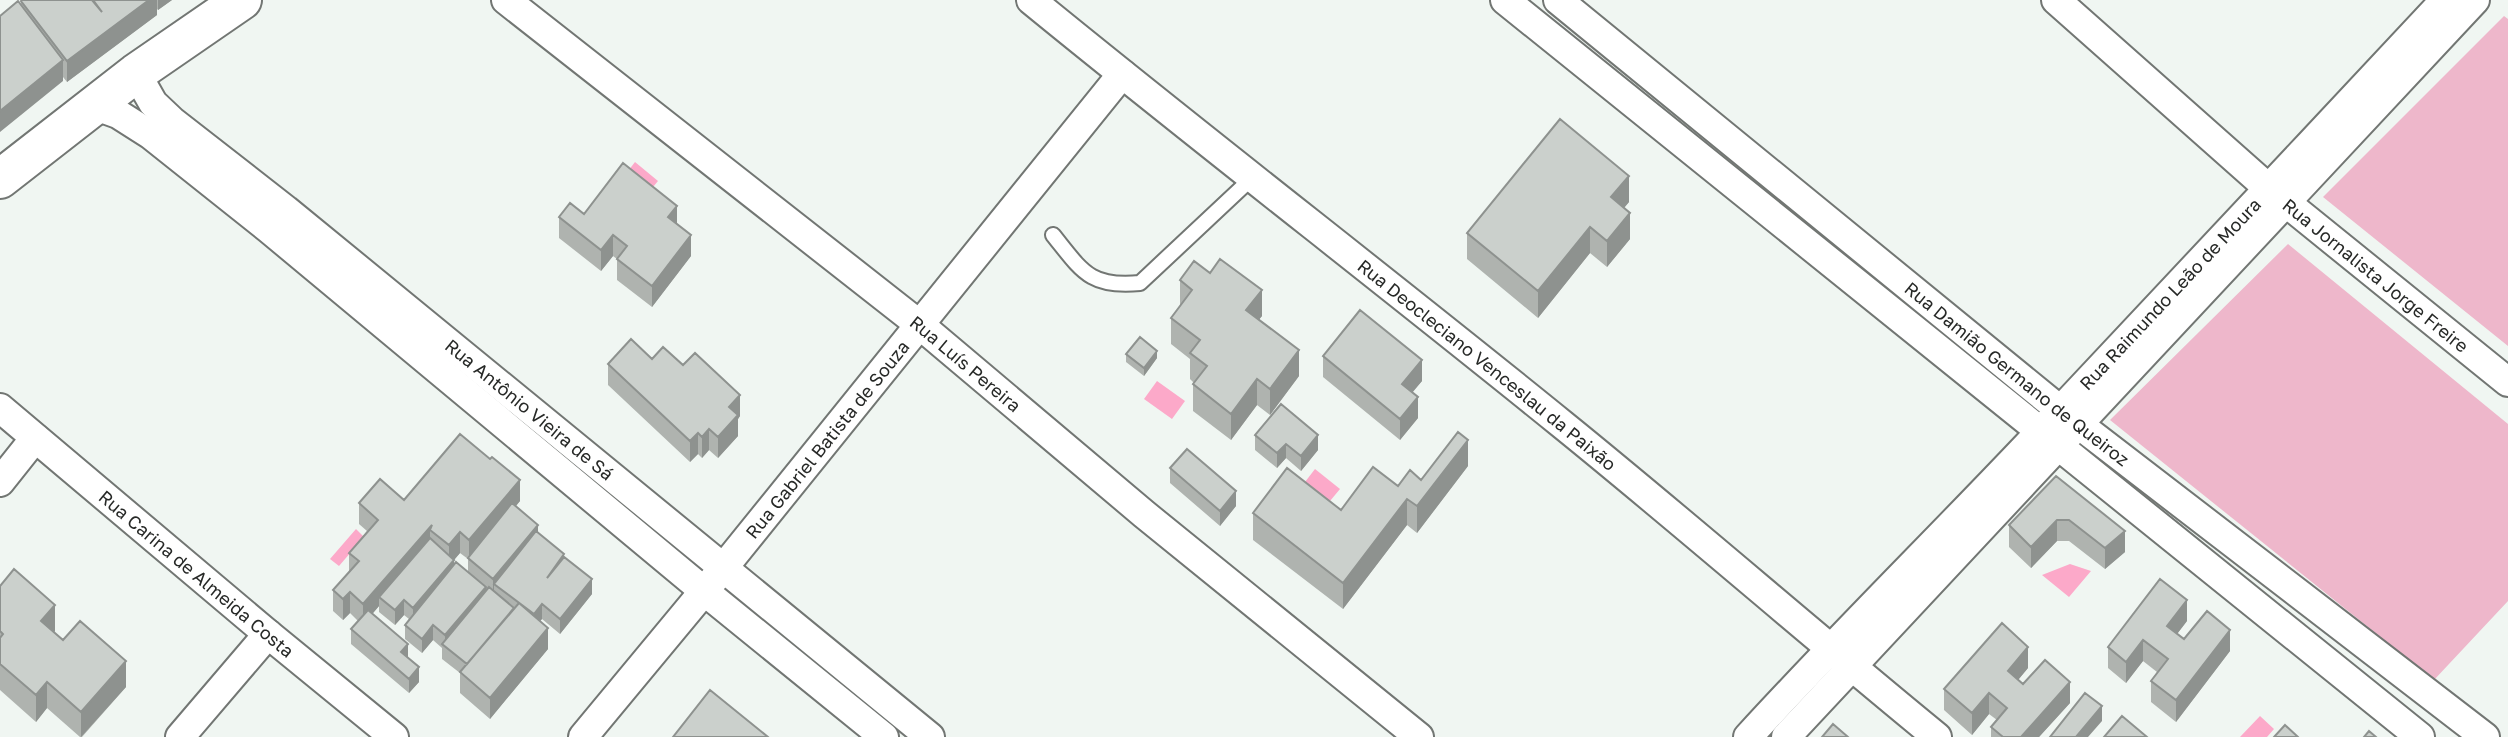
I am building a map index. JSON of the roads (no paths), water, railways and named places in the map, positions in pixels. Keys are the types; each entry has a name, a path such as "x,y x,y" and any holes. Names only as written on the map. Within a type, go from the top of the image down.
{"street":[{"path":"0,179 136,74 242,0"},
{"name":"Rua Luís Pereira","path":"506,0 920,325 1144,514 1419,737"},
{"name":"Rua Deocleciano Venceslau da Paixão","path":"1031,0 1565,426 1937,737"},
{"name":"Rua Damião Germano de Queiroz","path":"1505,0 2420,737"},
{"name":"Rua Damião Germano de Queiroz","path":"1558,0 2068,417 2485,737"},
{"name":"Rua Jornalista Jorge Freire","path":"2056,0 2277,195 2508,382"},
{"name":"Rua Raimundo Leão de Moura","path":"2277,195 2445,0"},
{"name":"Rua Raimundo Leão de Moura","path":"1786,737 1853,668 2068,417 2277,195 2475,0"},
{"name":"Rua Antônio Vieira de Sá","path":"136,74 161,111 278,219 413,330 724,567 930,737"},
{"name":"Rua Gabriel Batista de Souza","path":"583,737 724,567 1122,74"},
{"name":"Rua Antônio Vieira de Sá","path":"96,106 118,114 141,128 278,219"},
{"path":"1692,150 1713,125"},
{"name":"Rua Antônio Vieira de Sá","path":"413,330 704,591 884,737"},
{"name":"Rua Carina de Almeida Costa","path":"0,408 394,737"},
{"path":"0,482 35,438"},
{"name":"Rua Raimundo Leão de Moura","path":"1748,737 1829,649 2049,438"},
{"path":"180,737 268,634"}],"lane":[{"path":"1053,235 1079,267 1095,279 1119,285 1140,283 1252,178"}]}
